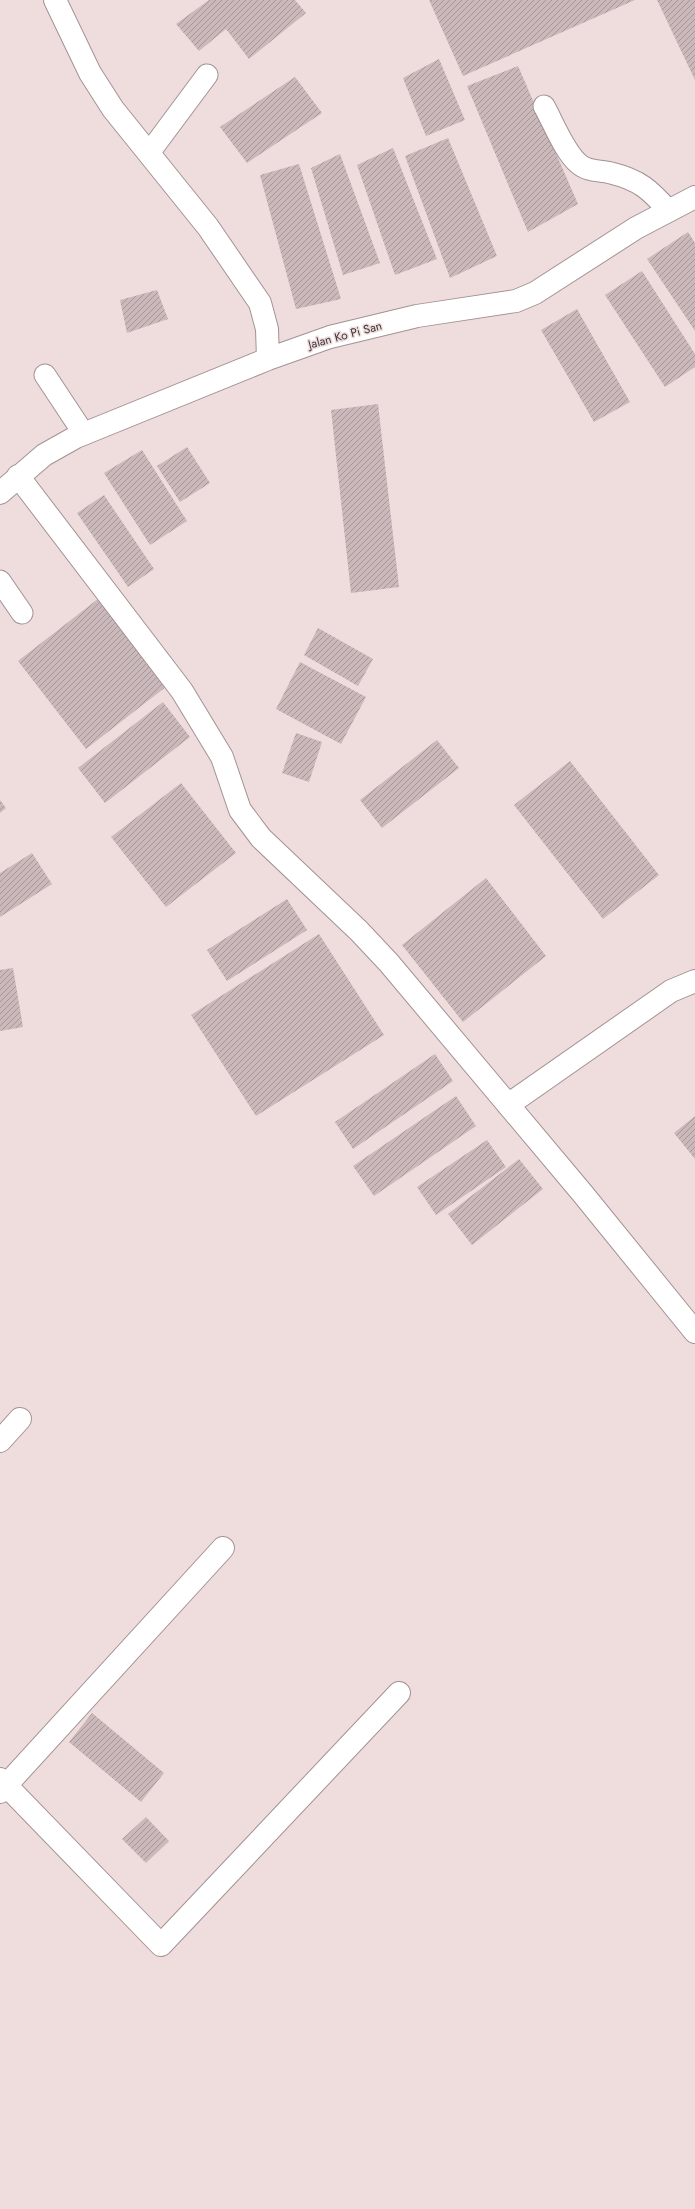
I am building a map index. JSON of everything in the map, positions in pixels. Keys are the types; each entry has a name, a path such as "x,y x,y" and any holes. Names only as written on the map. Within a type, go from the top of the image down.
{"street":[{"path":"55,0 90,73 113,109 208,227 260,303 267,329 268,359"},
{"name":"Jalan Ko Pi San","path":"0,493 44,455 84,434 268,359 330,337 417,316 516,302 535,293 636,228 695,196"},
{"path":"18,476 182,691 222,757 240,810 261,838 359,931 389,963 583,1194 695,1332"},
{"path":"508,1105 671,991 695,980"},
{"path":"0,1441 20,1419"},
{"path":"223,1548 2,1785 162,1945 399,1694"}],"lane":[{"path":"149,153 207,75"},
{"path":"544,106 572,156 579,164 588,169 609,172 638,181 650,190 669,210"},
{"path":"45,375 84,434"},
{"path":"0,581 22,614"}],"building":[{"path":"209,0 295,0 306,13 249,59 226,29 199,51 176,24"},
{"path":"429,0 635,0 463,76"},
{"path":"657,0 695,0 695,80"},
{"path":"439,59 465,120 426,136 403,78"},
{"path":"518,66 578,204 528,232 467,86"},
{"path":"295,77 322,113 247,163 220,127"},
{"path":"448,138 497,256 450,278 405,156"},
{"path":"393,148 437,259 395,275 357,165"},
{"path":"340,154 380,263 343,275 311,168"},
{"path":"299,164 341,299 296,309 260,175"},
{"path":"688,232 695,243 695,331 647,259"},
{"path":"642,271 695,354 695,367 665,387 605,295"},
{"path":"157,290 168,319 127,333 120,300"},
{"path":"577,309 630,402 594,422 541,330"},
{"path":"378,404 399,587 351,593 331,410"},
{"path":"187,447 210,483 180,502 157,466"},
{"path":"142,450 187,521 150,545 104,473"},
{"path":"104,495 154,569 128,587 77,513"},
{"path":"98,599 167,686 86,749 18,661"},
{"path":"318,628 373,659 358,686 304,655"},
{"path":"300,662 366,697 341,744 276,709"},
{"path":"163,702 190,737 105,803 78,768"},
{"path":"296,733 322,742 309,782 282,773"},
{"path":"437,740 459,768 382,828 360,800"},
{"path":"570,761 659,875 603,919 514,805"},
{"path":"181,783 236,853 166,907 111,837"},
{"path":"0,800 6,808 0,813"},
{"path":"32,853 52,884 0,917 0,873"},
{"path":"486,878 546,956 463,1022 402,945"},
{"path":"287,899 307,930 227,981 207,950"},
{"path":"319,934 384,1035 256,1116 191,1015"},
{"path":"13,968 23,1027 0,1031 0,970"},
{"path":"435,1054 453,1081 353,1149 335,1122"},
{"path":"456,1096 476,1126 374,1196 353,1166"},
{"path":"695,1116 695,1159 674,1133"},
{"path":"487,1140 506,1167 436,1215 417,1187"},
{"path":"519,1159 543,1189 472,1245 448,1214"},
{"path":"92,1713 164,1773 141,1802 69,1742"},
{"path":"146,1817 169,1841 146,1863 122,1839"}]}
